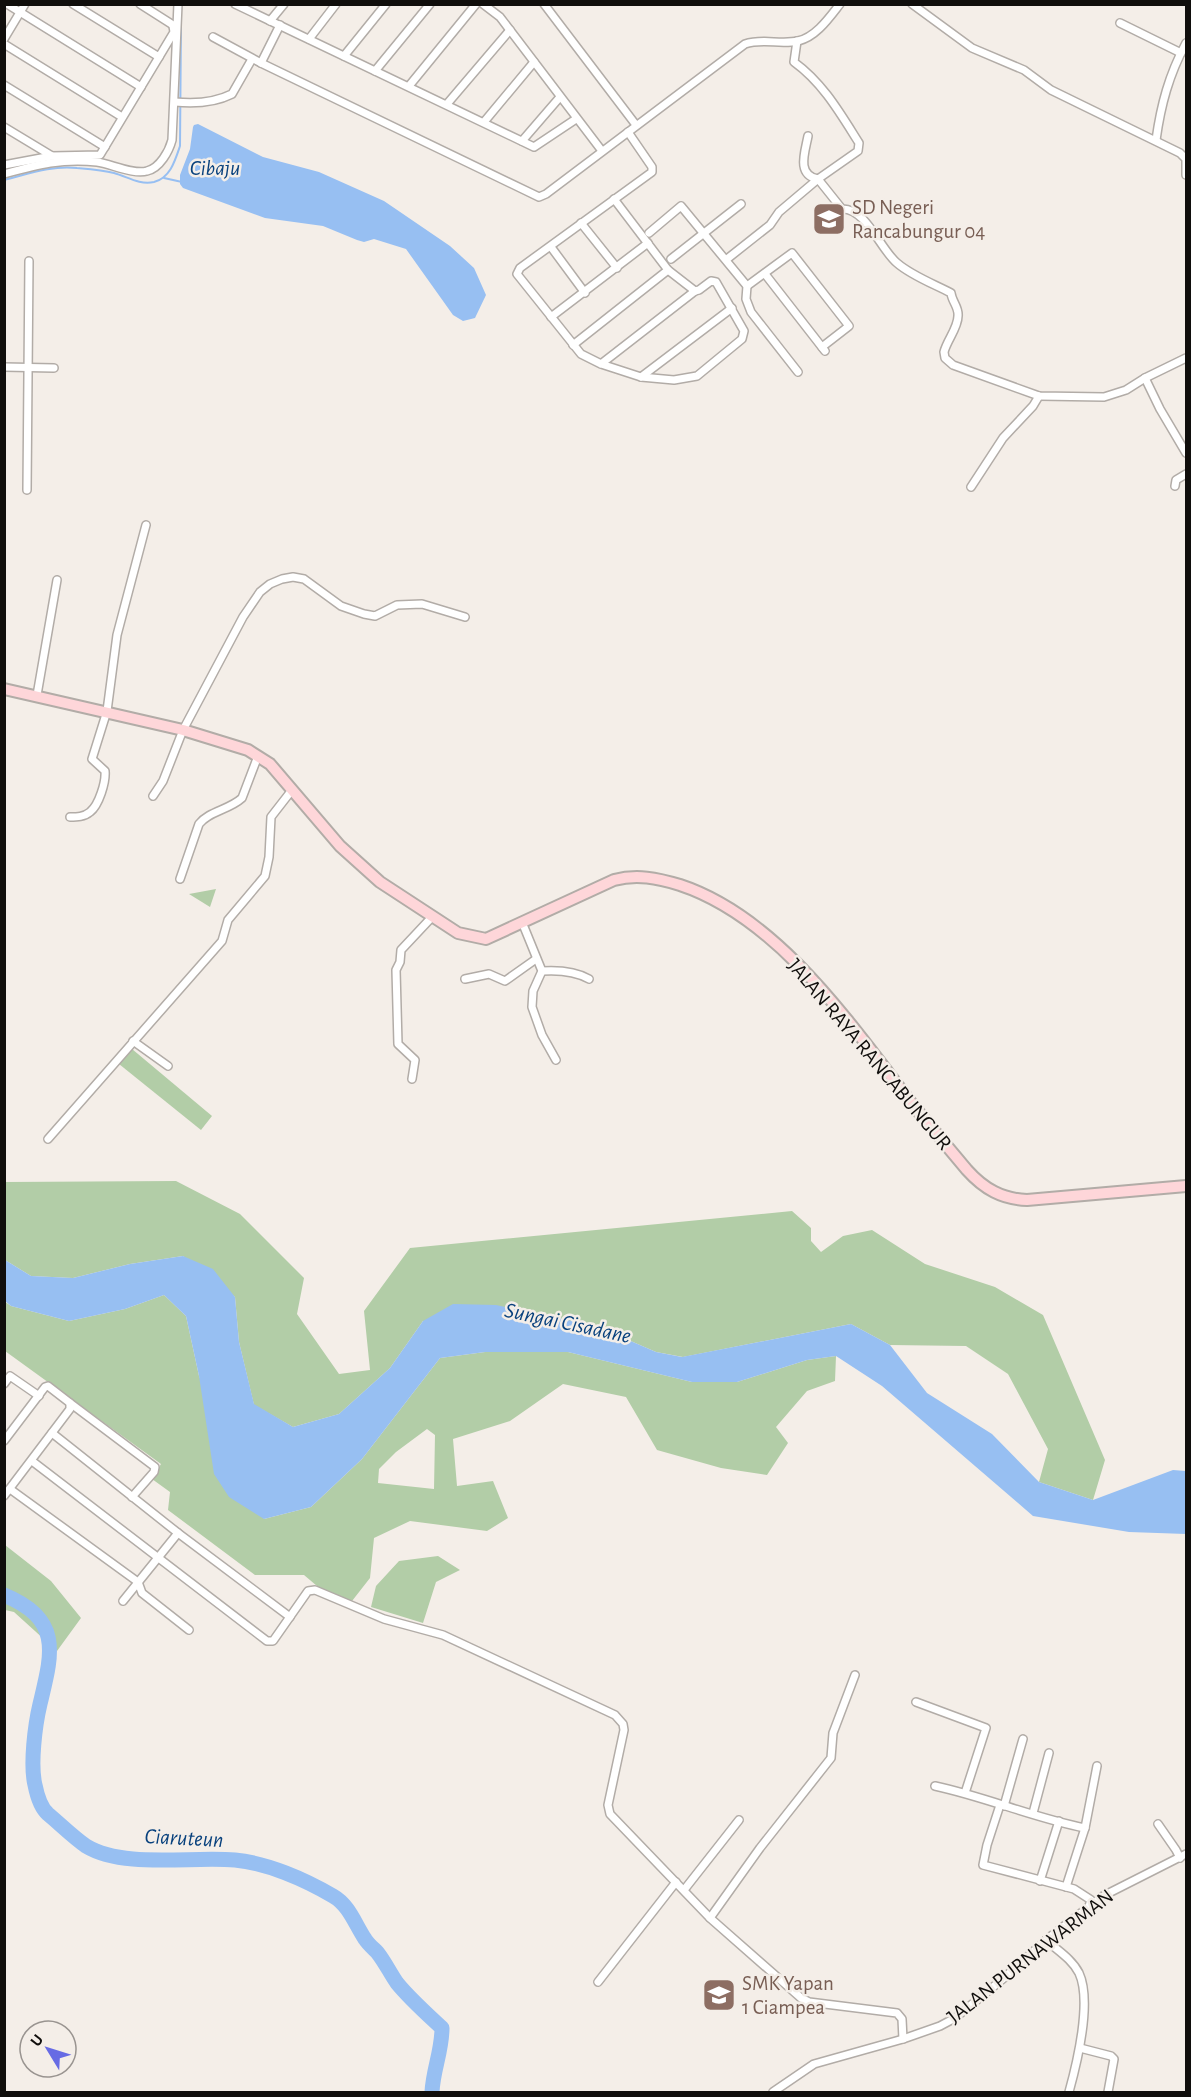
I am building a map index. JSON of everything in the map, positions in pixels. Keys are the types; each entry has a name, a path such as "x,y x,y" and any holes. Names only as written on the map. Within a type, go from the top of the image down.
{"main road":[{"name":"JALAN RAYA RANCABUNGUR","path":"4,688 183,730 248,750 270,764 360,866 380,882 458,933 486,939 625,877 656,878 688,888 742,915 796,963 858,1033 963,1165 993,1192 1005,1197 1027,1200 1186,1186"}],"street":[{"path":"7,4 141,87"},
{"path":"4,39 25,4"},
{"path":"73,4 159,57"},
{"path":"140,4 173,25"},
{"path":"4,165 52,156 100,155 174,32 173,4"},
{"path":"4,174 52,161 96,162 137,172 149,171 164,158 170,149 172,140 178,4"},
{"path":"235,4 534,147 539,146 576,119"},
{"path":"270,21 284,4"},
{"path":"309,39 336,4"},
{"path":"344,56 386,4"},
{"path":"375,70 430,4"},
{"path":"409,86 476,4"},
{"path":"483,4 500,17 602,152"},
{"path":"213,37 252,59 538,197 546,194 745,44 757,40 797,41 811,36 823,26 840,4"},
{"path":"912,4 972,48 1024,70 1051,90 1156,140 1184,156 1186,175"},
{"path":"545,5 636,125"},
{"path":"1120,23 1181,53"},
{"path":"261,63 280,25"},
{"path":"447,104 510,30"},
{"path":"727,259 770,225 779,212 818,179 858,151 859,143 827,93 810,73 794,62 797,41"},
{"path":"1156,140 1161,106 1186,43"},
{"path":"4,44 122,117"},
{"path":"175,102 191,104 207,102 232,94 252,59"},
{"path":"484,122 534,62"},
{"path":"4,85 105,147"},
{"path":"522,141 560,97"},
{"path":"4,127 52,156"},
{"path":"601,364 711,281 716,282 744,331 742,339 697,376 682,380 641,377 601,364 581,354 517,274 520,267 551,247 652,172 652,166 628,132"},
{"path":"808,136 804,171 811,178 818,179 842,208 850,208 862,218 898,264 951,293 958,310 958,318 944,352 945,358 953,365 1038,396 1104,397 1126,390 1186,358"},
{"path":"614,199 668,270 695,291"},
{"path":"671,259 741,204"},
{"path":"648,232 681,206 747,286 746,299 751,312 798,372"},
{"path":"581,223 617,268"},
{"path":"551,318 648,243"},
{"path":"551,247 585,293"},
{"path":"747,286 792,253 849,326 824,349 765,274"},
{"path":"27,490 29,261"},
{"path":"573,345 668,270"},
{"path":"641,377 732,308"},
{"path":"4,367 54,368"},
{"path":"1145,378 1186,453"},
{"path":"970,487 1003,438 1033,406 1038,396"},
{"path":"1175,486 1176,480 1186,474"},
{"path":"70,817 84,816 93,810 104,784 105,771 92,759 106,711 117,635 146,525"},
{"path":"153,796 163,781 183,730 251,602 270,584 293,577 304,579 341,606 364,614 375,615 397,605 422,604 465,617"},
{"path":"37,695 57,580"},
{"path":"180,879 199,824 203,819 230,807 242,798 258,756"},
{"path":"48,1139 222,941 228,920 265,876 269,857 271,817 292,790"},
{"path":"412,1079 415,1060 398,1044 396,970 400,962 401,950 432,917"},
{"path":"522,922 542,970"},
{"path":"465,979 489,974 501,980 507,980 536,959"},
{"path":"542,970 564,971 589,980"},
{"path":"542,970 533,991 532,1007 542,1035 556,1060"},
{"path":"133,1041 168,1066"},
{"path":"4,1384 7,1374 39,1396"},
{"path":"4,1441 48,1386 155,1467 154,1472 132,1497"},
{"path":"4,1496 70,1409 70,1403"},
{"path":"52,1433 178,1533 290,1617"},
{"path":"32,1461 267,1641 273,1641 308,1591 315,1590 384,1619 443,1635 615,1715 623,1724 624,1730 608,1809 610,1814 710,1918 801,1998 809,2002 897,2013 902,2019 903,2039"},
{"path":"10,1489 138,1582 142,1593 189,1630"},
{"path":"123,1601 178,1533"},
{"path":"710,1918 760,1848 831,1758 833,1733 855,1675"},
{"path":"916,1702 986,1728 965,1793"},
{"path":"1023,1739 987,1845 983,1865 1066,1887 1086,1895 1091,1900 1089,1907"},
{"path":"1033,1813 1049,1753"},
{"path":"1066,1887 1085,1828 1097,1766"},
{"path":"935,1786 1085,1828"},
{"path":"684,1890 739,1820"},
{"path":"1040,1881 1059,1821"},
{"path":"1158,1824 1176,1850 1183,1856"},
{"name":"JALAN PURNAWARMAN","path":"773,2092 814,2064 903,2039 940,2026 955,2018 1046,1940 1089,1907 1121,1886 1183,1856"},
{"path":"598,1982 676,1882"},
{"path":"1046,1940 1073,1963 1082,1983 1080,2048 1069,2092"},
{"path":"1080,2048 1111,2056 1114,2059 1108,2092"}],"green space":[{"path":"216,889 210,907 189,894"},
{"path":"132,1049 212,1116 201,1130 119,1064"},
{"path":"176,1181 240,1214 304,1278 297,1314 339,1374 370,1370 364,1311 410,1248 792,1211 811,1228 811,1241 821,1252 843,1236 872,1230 925,1264 995,1287 1043,1315 1105,1460 1093,1500 1039,1482 1048,1449 1008,1374 966,1346 890,1345 851,1324 683,1357 656,1352 596,1326 423,1321 390,1368 339,1414 293,1427 254,1405 239,1342 235,1297 183,1256 130,1264 73,1278 31,1276 5,1260 5,1182"},
{"path":"164,1295 186,1316 199,1376 264,1519 311,1507 362,1459 440,1358 485,1352 568,1352 692,1382 737,1382 807,1360 836,1356 835,1381 807,1391 776,1427 788,1443 767,1475 721,1468 657,1450 626,1397 563,1384 510,1421 453,1439 457,1486 493,1481 508,1518 487,1531 410,1521 374,1538 370,1578 352,1601 330,1597 304,1575 255,1575 168,1510 170,1492 152,1479 161,1464 5,1351 4,1301 11,1306 69,1321 125,1309","holes":["427,1429 435,1435 434,1489 378,1483 379,1469 396,1452"]},
{"path":"5,1545 51,1581 81,1618 57,1651 14,1612 5,1610"},
{"path":"438,1556 460,1570 436,1582 423,1623 371,1607 376,1586 399,1561"}],"water":[{"name":"Cibaju","path":"198,124 263,157 319,172 384,201 450,246 474,268 486,295 475,318 463,321 453,315 406,249 374,239 364,242 323,226 265,218 183,188 180,184 180,175 190,149 193,127"},
{"name":"Sungai Cisadane","path":"183,1256 213,1269 235,1297 239,1342 254,1404 293,1427 339,1414 390,1368 423,1321 453,1304 496,1305 596,1326 656,1352 682,1357 851,1324 890,1345 927,1393 992,1434 1039,1482 1093,1500 1173,1470 1186,1471 1186,1534 1129,1532 1033,1516 882,1386 836,1356 807,1360 737,1382 692,1382 568,1352 485,1352 440,1358 362,1459 311,1507 264,1519 229,1497 214,1474 199,1376 186,1316 164,1295 125,1309 69,1321 11,1306 5,1301 5,1260 31,1276 73,1278 130,1264"}],"waterway":[{"path":"4,180 68,167 110,172 143,182 154,182 164,177 171,168 180,146 181,22"},
{"path":"164,178 182,182"},
{"name":"Ciaruteun","path":"4,1595 36,1615 49,1640 48,1669 36,1723 33,1756 36,1789 45,1811 86,1846 102,1853 138,1859 218,1859 247,1862 298,1878 339,1900 397,1983 442,2028 432,2092"}],"place":[{"name":"SD Negeri Rancabungur 04","path":"829,219"},
{"name":"SMK Yapan 1 Ciampea","path":"719,1995"}]}
